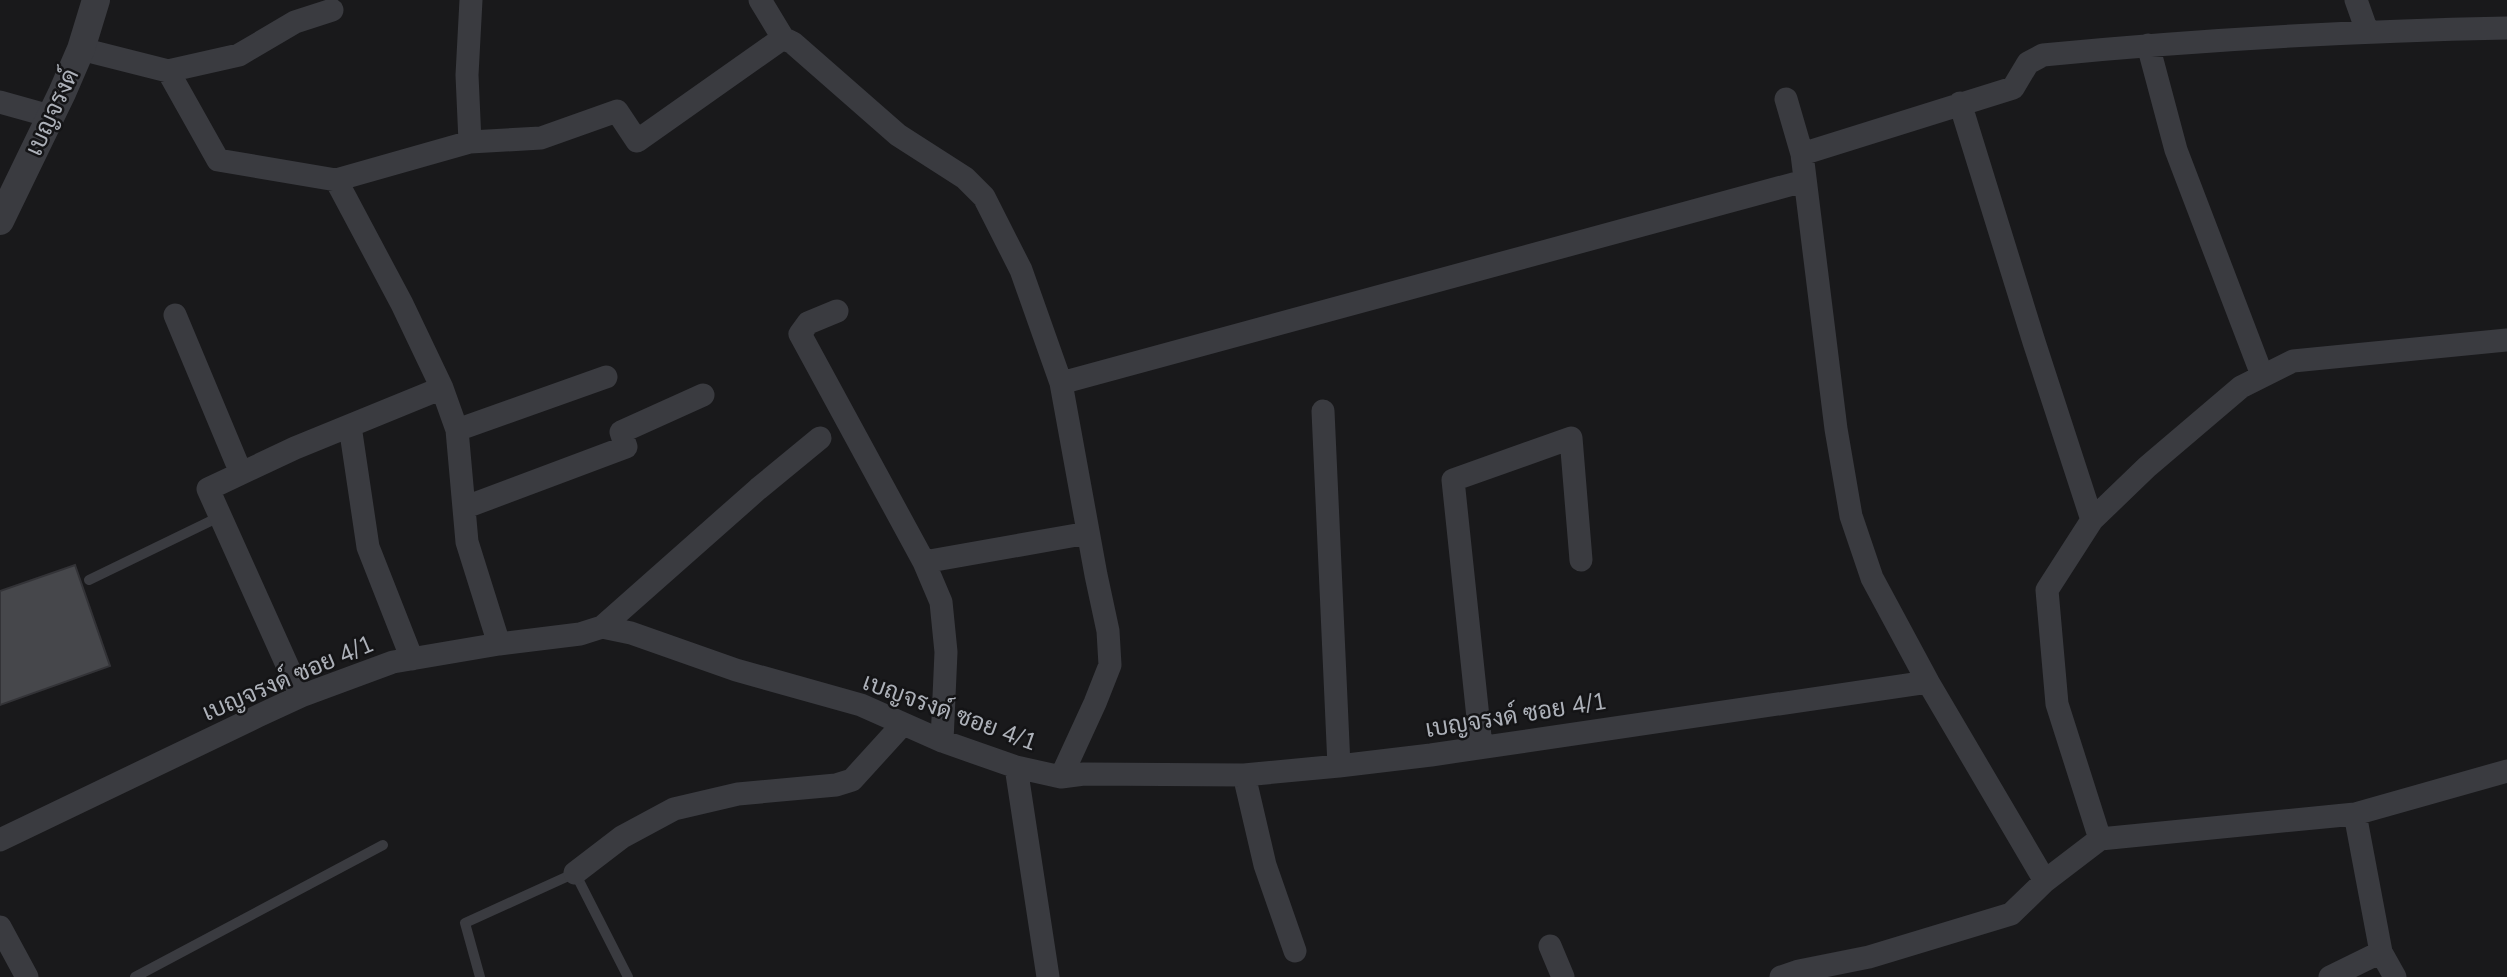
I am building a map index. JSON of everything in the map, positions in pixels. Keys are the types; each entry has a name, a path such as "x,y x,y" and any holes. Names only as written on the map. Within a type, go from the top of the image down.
{"street":[{"name":"เบญจรงด์","path":"0,221 81,50 96,0"},
{"path":"470,142 467,75 471,0"},
{"path":"760,0 783,37 898,135 965,178 984,197 1021,270 1061,383 1108,631 1110,665 1061,777"},
{"path":"2356,0 2367,32"},
{"path":"81,50 168,71 239,55 295,22 332,10"},
{"path":"1802,154 2013,88 2028,63 2043,55 2148,45 2367,32 2507,28"},
{"path":"168,71 218,160 337,180 470,142 541,138 617,111 637,141 783,37"},
{"path":"2148,45 2175,150 2262,375"},
{"path":"1786,99 1802,154 1836,429 1851,516 1872,578 1928,682 2045,881"},
{"path":"0,102 50,116"},
{"path":"1960,103 2092,520"},
{"path":"337,180 402,304 442,388 457,430 466,507 467,542 499,644"},
{"path":"1061,383 1804,181"},
{"path":"837,311 808,323 800,334 924,562 941,602 946,652 942,741"},
{"path":"175,315 241,473"},
{"path":"2100,839 2057,704 2047,590 2092,520 2147,467 2241,387 2293,361 2507,340"},
{"path":"457,430 606,377"},
{"path":"301,696 208,489 442,388"},
{"path":"466,507 626,447 621,432 703,395"},
{"path":"1323,411 1339,766"},
{"path":"350,426 368,547 412,659"},
{"path":"602,627 820,438"},
{"path":"1480,746 1453,480 1570,438 1581,560"},
{"path":"924,562 1088,533"},
{"name":"เบญจรงด์ ซอย 4/1","path":"0,840 301,696 393,662 499,644 580,634 602,627 631,633 736,670 860,705 942,741 1016,767 1061,777 1084,774 1244,775 1339,766 1928,682"},
{"path":"575,873 622,837 674,809 738,794 836,785 852,780 904,724"},
{"path":"1016,767 1048,977"},
{"path":"1793,975 1869,957 2011,914 2045,881 2100,839 2354,814 2507,771"},
{"path":"1244,775 1265,865 1295,951"},
{"path":"2354,814 2381,951 2395,977"},
{"path":"0,927 27,977"},
{"path":"1550,946 1563,977"},
{"path":"2330,977 2381,951"}],"lane":[{"path":"89,580 221,516"},
{"path":"135,977 383,845"},
{"path":"480,977 465,923 575,873 628,977"}],"building":[{"path":"75,565 110,666 0,705 0,591"}]}
